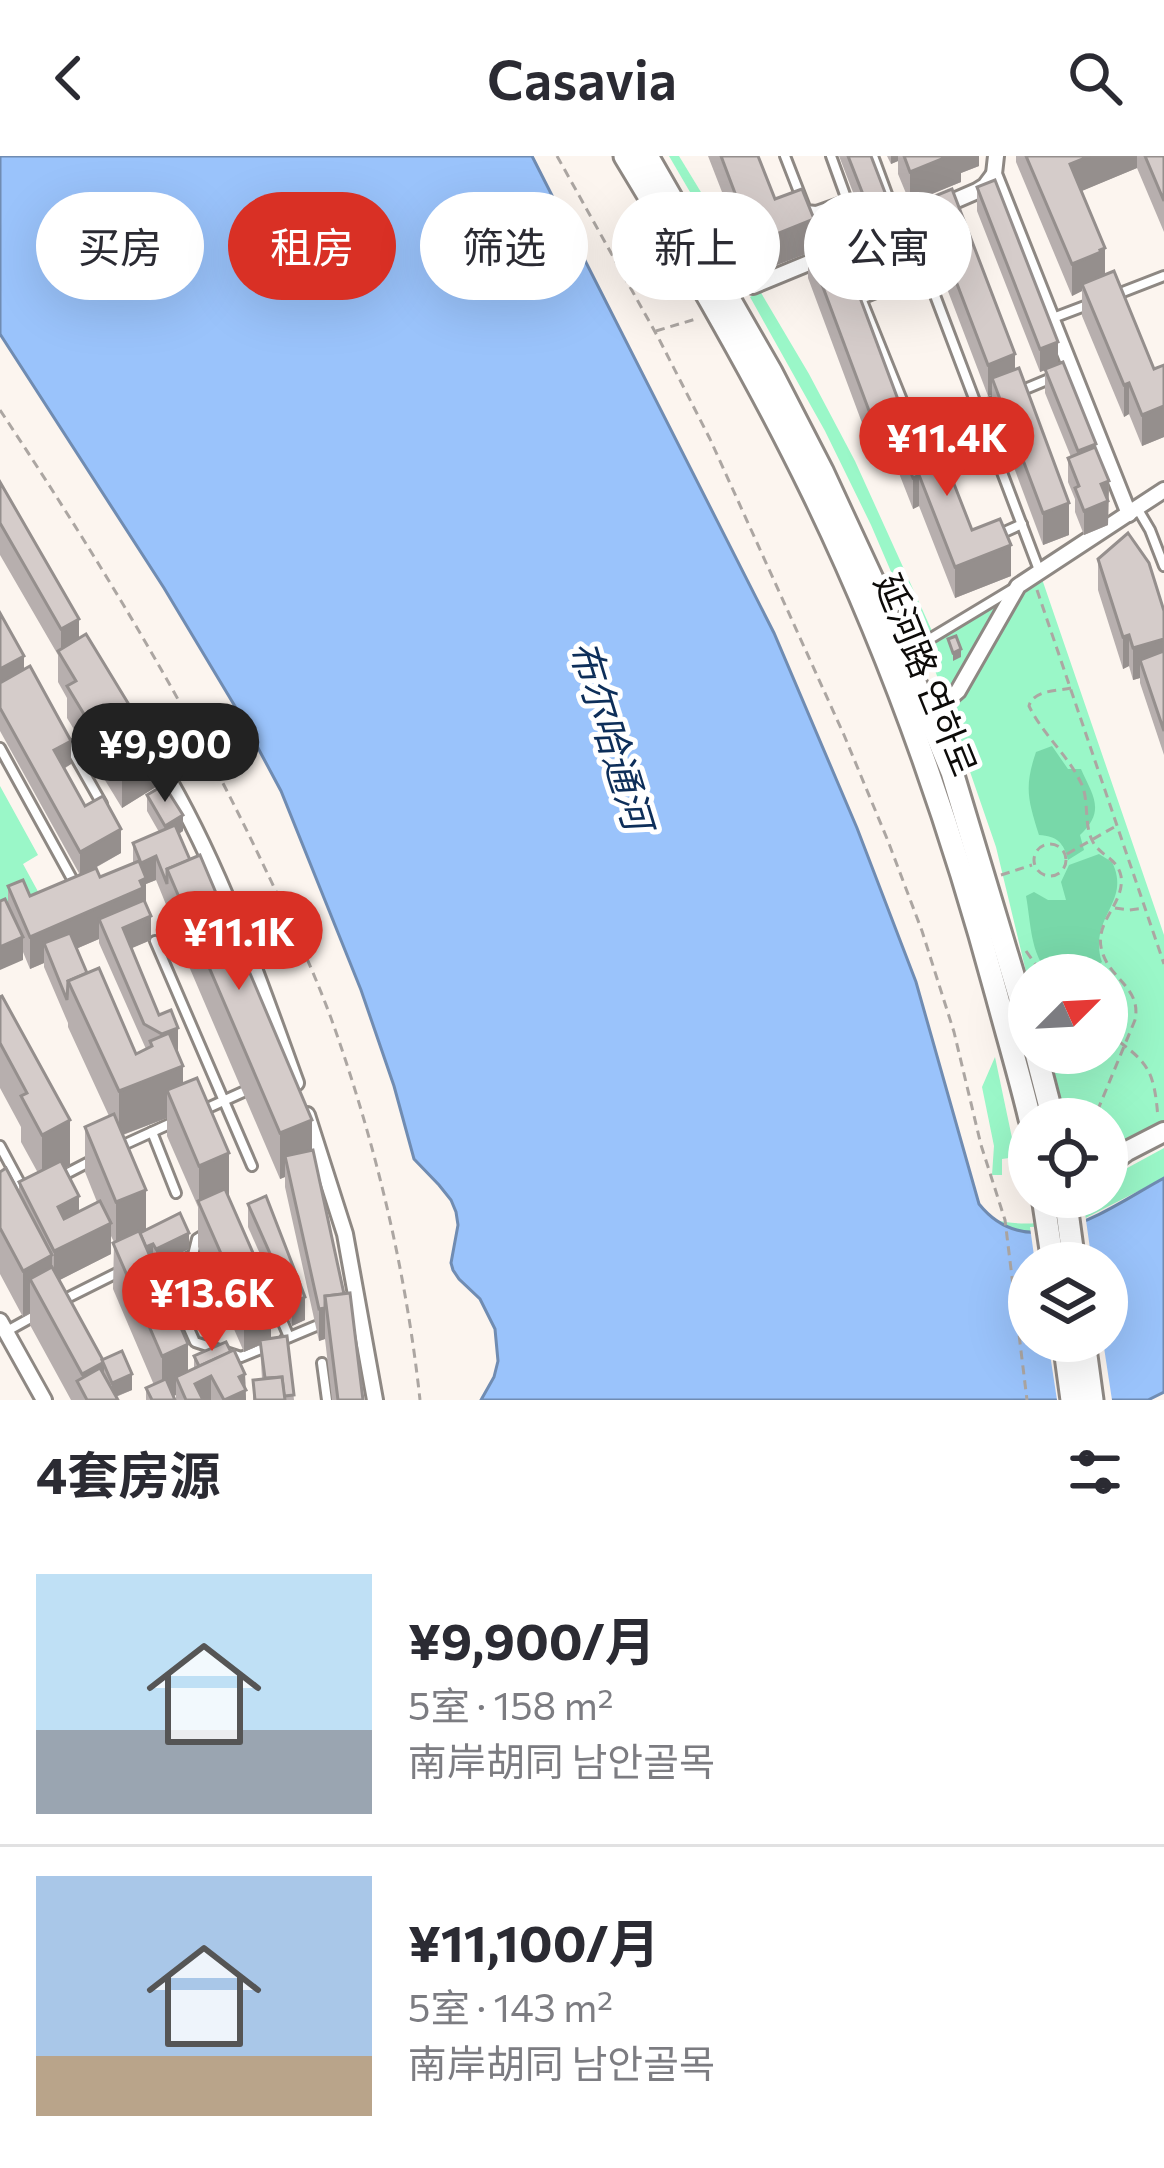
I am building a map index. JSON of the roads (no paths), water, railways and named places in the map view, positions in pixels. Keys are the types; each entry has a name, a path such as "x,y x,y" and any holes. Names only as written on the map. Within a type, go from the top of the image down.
{"main road":[{"name":"延河路 연하로","path":"625,156 782,434 863,603 942,807 1024,1098"},
{"name":"延河路 연하로","path":"647,156 795,418 872,579 964,807 1008,957"},
{"path":"1067,1362 1072,1400"},
{"path":"1087,1362 1092,1400"}],"street":[{"path":"996,156 994,174 1133,511"},
{"path":"972,193 994,174"},
{"path":"928,711 958,691 1018,586 1164,490"},
{"path":"144,739 180,797 256,971 323,1160 345,1234 375,1400"},
{"path":"1128,1145 1161,1127"},
{"path":"3,1326 44,1400"}],"lane":[{"path":"785,156 804,206"},
{"path":"831,156 844,192"},
{"path":"873,156 887,192"},
{"path":"1052,318 1164,276"},
{"path":"861,300 908,415 934,443 947,472"},
{"path":"936,300 1022,524 1036,574"},
{"path":"921,431 1072,369"},
{"path":"1133,511 1150,530 1164,566"},
{"path":"992,538 1022,524"},
{"path":"933,637 1018,586"},
{"path":"68,743 103,806"},
{"path":"0,748 70,877"},
{"path":"155,941 252,1166"},
{"path":"276,1080 292,1073"},
{"path":"112,1150 243,1092"},
{"path":"152,1132 176,1193"},
{"path":"0,1146 26,1195"},
{"path":"43,1186 95,1159"},
{"path":"3,1326 125,1269 163,1270 193,1255 197,1239 214,1230"},
{"path":"163,1270 198,1344 244,1357 316,1326"},
{"path":"264,1278 289,1337"},
{"path":"344,1321 361,1317"},
{"path":"322,1363 327,1400"}],"water":[{"name":"布尔哈通河","path":"0,156 532,156 550,192 420,192 420,300 588,300 588,266 774,633 857,828 916,982 979,1204 1000,1223 1022,1231 1046,1232 1090,1218 1128,1218 1128,1198 1164,1178 1164,1392 1148,1400 481,1400 498,1361 495,1329 480,1299 453,1270 456,1212 414,1159 361,990 281,791 164,588 0,334"}]}
